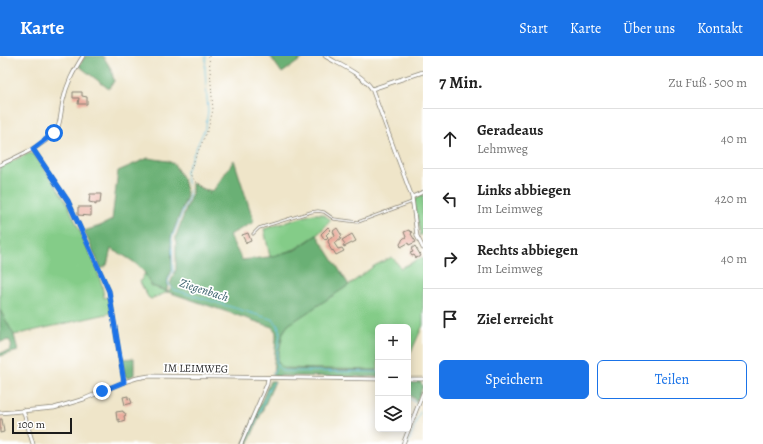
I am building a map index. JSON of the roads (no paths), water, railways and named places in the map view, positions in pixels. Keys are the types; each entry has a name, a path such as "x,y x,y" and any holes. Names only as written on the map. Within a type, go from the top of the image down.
{"street":[{"path":"0,165 33,149 54,133 58,127 68,81 83,56"},
{"path":"325,56 362,77 368,82 372,89 412,197 417,236 423,248"},
{"path":"372,89 423,72"},
{"path":"33,149 68,201 109,291 124,382"},
{"path":"412,197 423,192"},
{"name":"IM LEIMWEG","path":"0,413 54,408 84,399 124,382 149,376 375,379"},
{"path":"241,444 267,384 268,378"},
{"path":"411,379 423,379"},
{"path":"403,444 423,393"},
{"path":"23,410 33,444"}],"lane":[{"path":"253,234 259,228 311,212 324,212 334,219 358,222 412,202"}],"waterway":[{"name":"Ziegenbach","path":"206,56 205,70 208,111 206,126 186,171 189,196 172,238 173,272 168,281 169,285 175,290 274,320 280,333 276,362 278,368 283,371 375,372"},
{"path":"273,374 276,367"},
{"path":"245,444 269,388 274,382"},
{"name":"Ziegenbach","path":"411,399 417,404"},
{"path":"408,444 420,412"}]}
